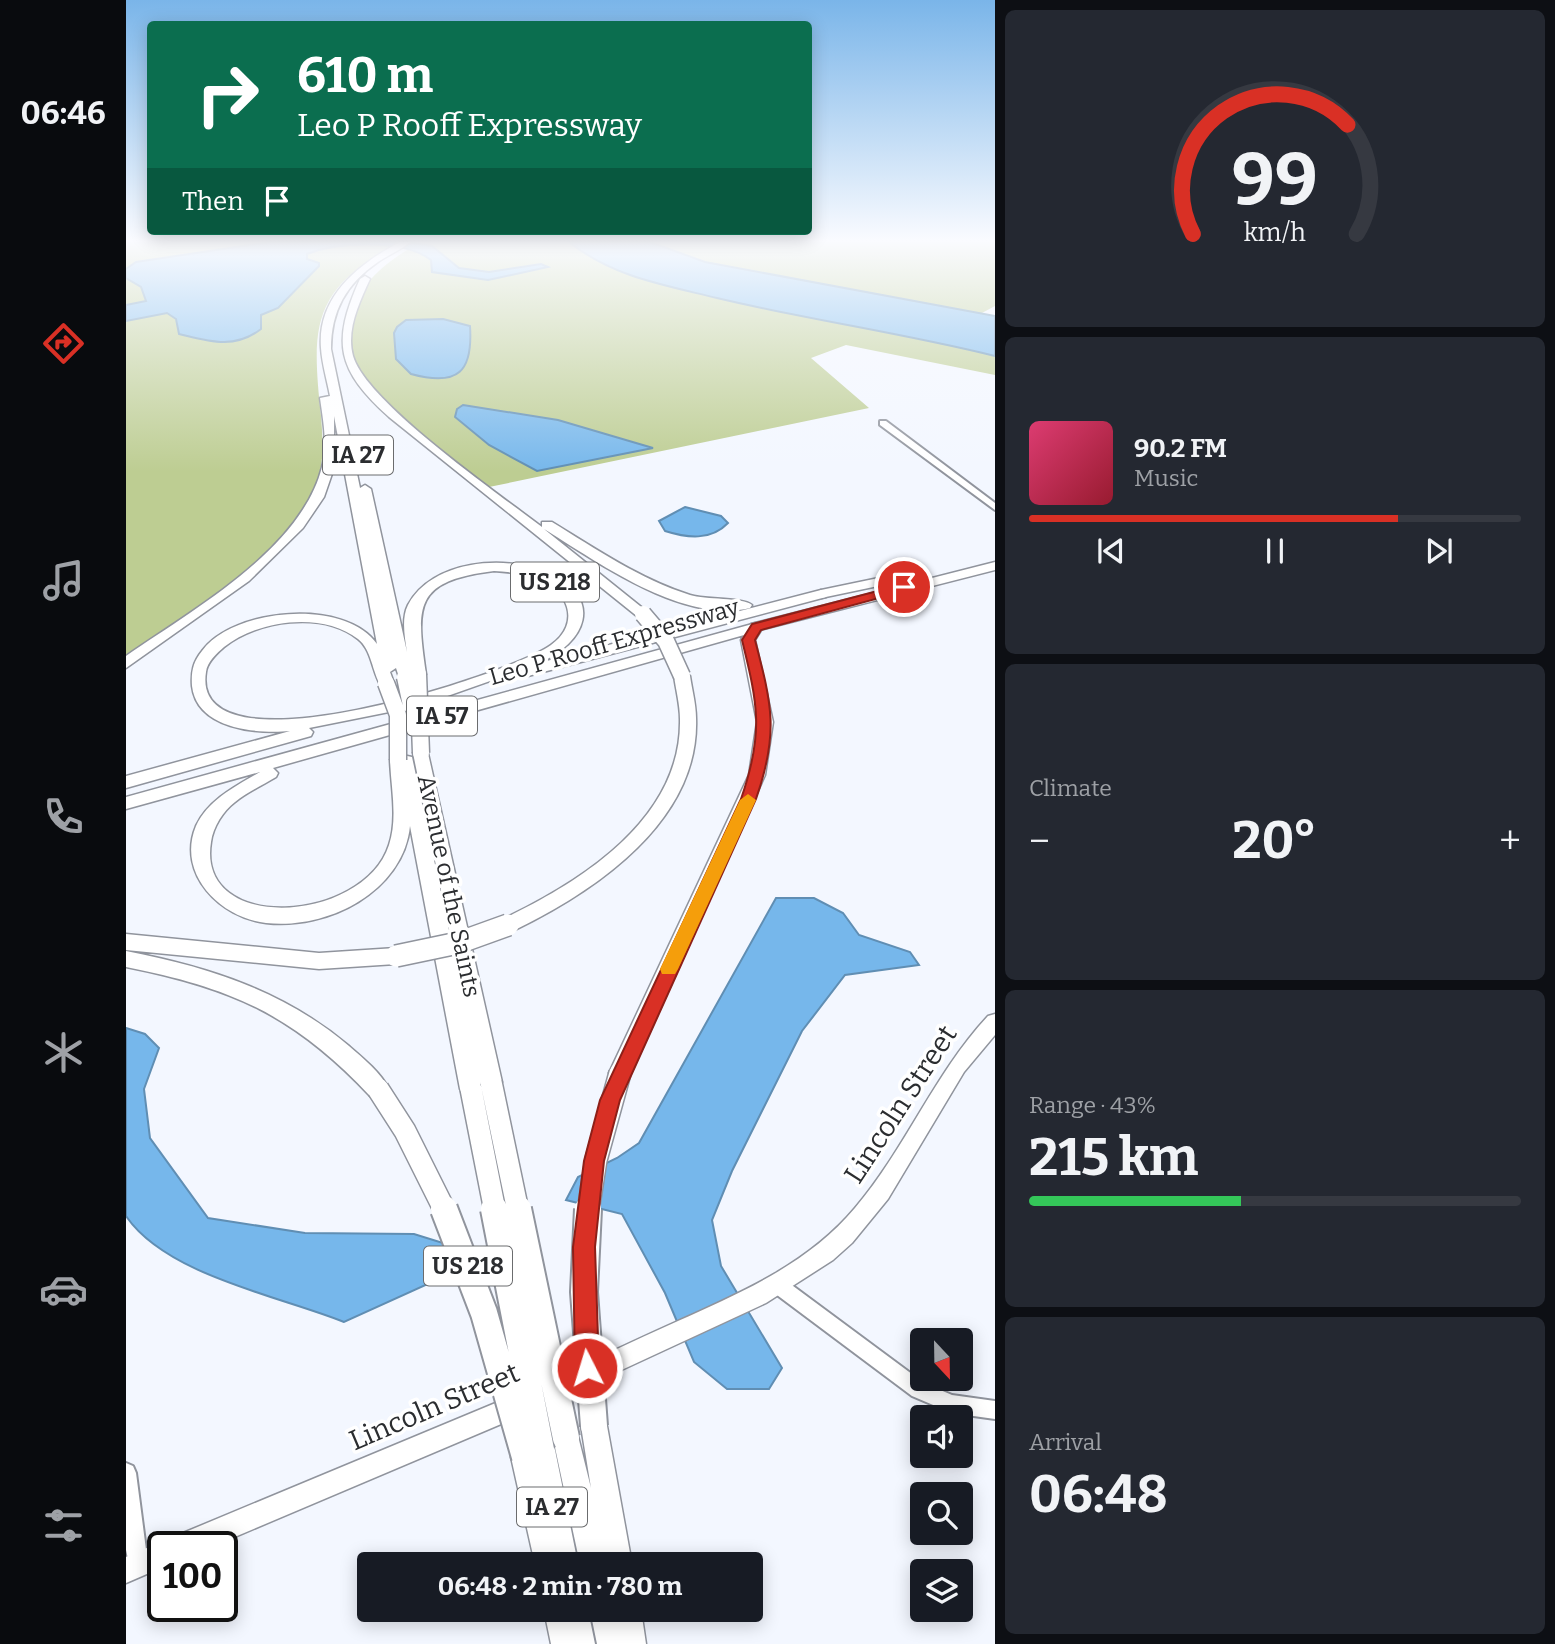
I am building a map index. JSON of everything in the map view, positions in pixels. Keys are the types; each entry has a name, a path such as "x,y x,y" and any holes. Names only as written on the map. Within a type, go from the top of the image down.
{"highway":[{"path":"126,663 261,564 291,534 320,492 329,466 330,449 321,346 325,319"},
{"name":"Avenue of the Saints","path":"328,319 326,349 400,679 398,715 481,1085 562,1552"},
{"name":"Avenue of the Saints","path":"339,319 335,340 400,679 408,757"},
{"path":"126,942 141,955 319,961 396,956 447,946 508,926 586,885 624,853 654,818 674,785 687,744 688,705 682,676 666,641 643,614 382,406 355,372 347,353 345,327 348,319"},
{"path":"470,474 545,524 675,596 705,604 736,606 821,594"},
{"name":"US 218","path":"400,679 413,610 431,586 450,576 484,568 525,570 559,584 575,603 578,618 572,633 548,653 423,700"},
{"name":"Leo P Rooff Expressway","path":"126,782 821,594"},
{"path":"400,679 357,632 330,620 293,617 260,622 223,641 204,661 198,683 203,698 214,712 254,726 302,724 423,700"},
{"path":"616,1552 594,1426 584,1344 584,1247 594,1161 620,1073 757,775 766,723 762,687 748,640 757,627"},
{"name":"Leo P Rooff Expressway","path":"126,803 757,627"},
{"path":"377,734 256,778 222,799 203,823 195,841 195,868 204,885 224,903 265,915 304,915 352,898 379,876 397,848 408,757"},
{"name":"US 218","path":"141,955 231,984 285,1009 328,1038 378,1088 412,1139 455,1232 488,1322 544,1448 548,1552"},
{"name":"Avenue of the Saints","path":"544,1448 589,1552"},
{"path":"561,1622 566,1644"},
{"path":"575,1622 580,1644"},
{"path":"607,1622 612,1644"},
{"path":"628,1622 631,1644"}],"main road":[{"name":"Leo P Rooff Expressway","path":"821,594 995,557"},
{"name":"Leo P Rooff Expressway","path":"757,627 995,565"},
{"name":"Lincoln Street","path":"218,1531 516,1406 771,1290 822,1256 861,1218 962,1063 995,1022"}],"street":[{"path":"883,422 995,507"},
{"path":"771,1290 918,1390 952,1404 995,1410"},
{"path":"126,1473 132,1567"}],"green space":[{"path":"126,319 322,319 318,333 317,356 322,463 314,489 298,515 256,562 126,657"},
{"path":"352,319 860,319 995,356 995,375 846,345 811,358 869,408 489,487 413,432 375,398 351,364"}],"water":[{"path":"176,319 261,319 261,329 241,340 221,342 179,334"},
{"path":"443,319 470,326 469,354 465,364 460,372 452,376 427,378 411,374 396,359 394,333 397,327 406,320"},
{"path":"817,319 995,319 995,356"},
{"path":"463,405 558,420 653,448 537,471 489,445 455,417 457,409"},
{"path":"685,507 721,516 728,523 706,535 682,535 665,531 659,521"},
{"path":"776,898 814,898 843,913 859,935 910,952 919,965 845,975 802,1031 732,1171 712,1220 721,1266 782,1368 769,1389 727,1389 694,1362 665,1293 622,1214 566,1200 578,1177 617,1158 639,1143"},
{"path":"126,1028 145,1034 159,1048 144,1089 150,1138 208,1218 305,1233 414,1234 443,1243 445,1260 430,1283 344,1322 195,1269 144,1236 126,1216"}],"slow traffic":[{"path":"669,969 748,800"}],"route":[{"path":"587,1368 584,1344 584,1247 594,1161 610,1100 620,1073 749,799 761,763 766,723 765,705 748,640 757,627 904,587"}]}
